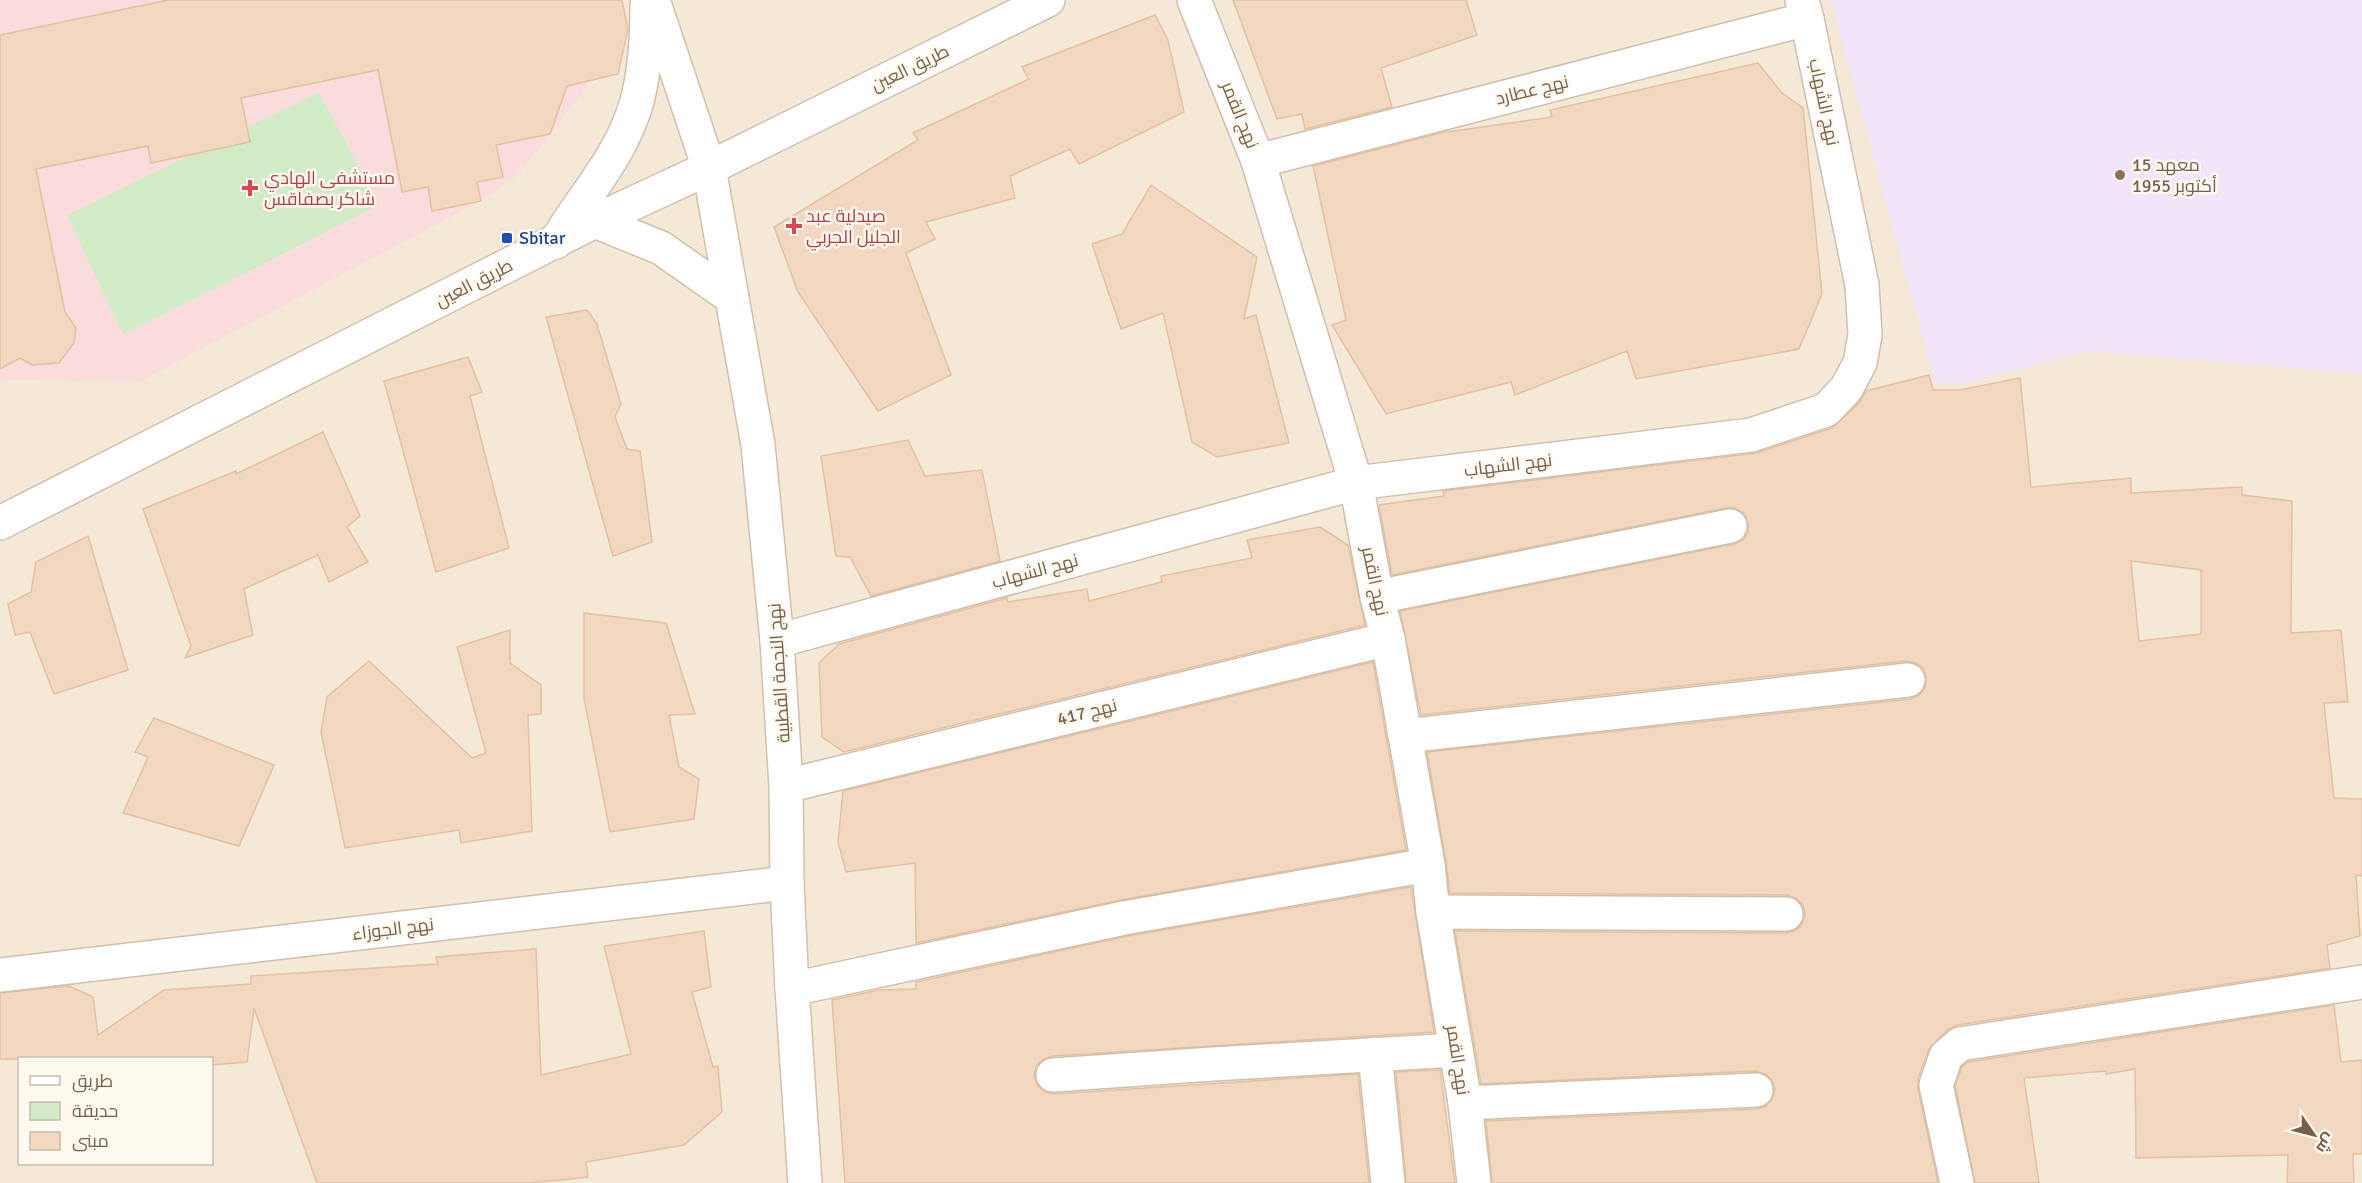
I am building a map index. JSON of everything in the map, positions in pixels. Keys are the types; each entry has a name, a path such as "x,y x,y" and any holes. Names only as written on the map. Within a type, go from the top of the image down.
{"street":[{"path":"556,242 574,210 613,156 632,118 641,77 647,26 647,0"},
{"name":"نهج النجمة القطبية","path":"653,0 709,168 758,446 777,641 786,786 787,883 792,989 805,1183"},
{"name":"طريق العين","path":"0,523 595,221 709,168 1048,0"},
{"name":"نهج القمر","path":"1194,0 1258,161 1356,483 1377,597 1388,639 1428,865 1433,912 1465,1102 1474,1183"},
{"name":"نهج عطارد","path":"1258,161 1804,9"},
{"name":"نهج الشهاب","path":"777,641 1356,483 1751,435 1826,410 1846,389 1860,363 1865,335 1862,285 1804,9"},
{"path":"595,221 661,248 731,297"},
{"path":"1377,597 1730,526"},
{"name":"نهج 417","path":"786,786 1388,639"},
{"path":"1406,736 1908,680"},
{"path":"792,989 1124,918 1428,865"},
{"name":"نهج الجوزاء","path":"0,975 787,883"},
{"path":"1433,912 1786,914"},
{"path":"1957,1183 1936,1085 1946,1056 1960,1044 2362,982"},
{"path":"1053,1076 1456,1050"},
{"path":"1375,1054 1388,1183"},
{"path":"1465,1102 1756,1090"}],"shaded area":[{"path":"0,0 2362,0 2362,1183 0,1183"},
{"name":"مستشفى الهادي شاكر بصفاقس","path":"0,0 581,0 588,86 518,175 481,201 139,382 6,380 0,385"},
{"name":"معهد 15 أكتوبر 1955","path":"1831,0 2362,0 2362,374 2090,351 1961,384 1935,383"}],"green space":[{"path":"319,92 379,205 123,335 67,215"}],"building":[{"path":"168,0 622,0 628,29 618,74 567,86 550,134 496,145 503,177 477,182 481,201 432,211 428,187 402,192 378,70 241,98 250,142 151,163 148,146 36,169 65,312 76,328 74,343 59,363 32,365 20,358 0,369 0,35"},
{"path":"1233,0 1466,0 1477,35 1381,68 1392,107 1305,129 1302,114 1277,119"},
{"path":"1155,15 1168,40 1184,112 1079,164 1070,149 1010,176 1015,198 926,222 935,239 906,253 951,375 878,411 798,292 774,227 918,140 913,133 1029,79 1022,67"},
{"path":"1758,63 1782,93 1803,108 1822,294 1799,349 1636,379 1627,351 1515,395 1511,382 1386,414 1332,325 1346,320 1313,166 1440,133 1552,117 1550,110"},
{"path":"1151,185 1257,257 1244,319 1256,315 1289,443 1217,457 1192,442 1163,313 1121,329 1092,244 1122,234"},
{"path":"587,310 597,324 621,404 615,417 627,449 640,451 652,542 613,556 546,317"},
{"path":"468,357 482,392 470,396 509,548 436,572 384,381"},
{"path":"1929,375 1933,390 1960,390 2020,378 2031,487 2131,478 2131,493 2242,487 2242,495 2292,501 2291,633 2341,630 2348,702 2324,703 2334,798 2362,799 2362,876 2356,875 2360,936 2327,945 2330,968 1957,1025 1948,1029 1929,1049 1918,1079 1918,1089 1938,1183 1492,1183 1486,1121 1757,1109 1766,1106 1772,1099 1775,1089 1772,1080 1765,1074 1755,1071 1481,1084 1455,931 1786,933 1795,931 1802,924 1805,914 1803,905 1796,898 1786,895 1450,893 1427,752 1910,699 1919,695 1925,688 1926,677 1923,668 1916,663 1906,661 1421,715 1400,611 1734,544 1743,540 1748,533 1748,523 1744,513 1735,508 1726,508 1392,575 1379,505 1444,496 1443,491 1757,453 1832,428 1860,402 1866,391","holes":["2131,561 2201,570 2201,634 2139,641"]},
{"path":"323,432 360,516 347,527 368,562 329,582 318,555 244,589 253,635 185,658 191,646 143,509 236,471 236,474"},
{"path":"908,440 925,476 982,470 1000,561 871,596 850,557 836,556 821,456"},
{"path":"1320,527 1348,545 1365,625 844,752 822,737 819,663 839,644 1007,598 1008,602 1087,589 1089,601 1162,582 1161,576 1252,558 1247,540"},
{"path":"88,536 128,670 54,694 30,632 15,635 8,604 31,592 36,562"},
{"path":"584,613 666,623 695,714 669,715 679,767 699,779 694,819 610,832 584,698"},
{"path":"510,630 510,663 541,685 541,714 528,715 532,831 461,843 459,830 345,848 321,732 327,697 369,661 472,758 486,753 457,647"},
{"path":"1373,662 1406,850 1121,900 916,943 915,863 846,872 838,842 843,791"},
{"path":"154,718 274,765 239,846 123,813 148,757 135,752"},
{"path":"1411,887 1434,1032 1052,1056 1042,1060 1036,1066 1034,1076 1038,1086 1045,1092 1054,1094 1358,1074 1369,1183 845,1183 832,1000 879,990 916,989 916,982 1128,936"},
{"path":"704,931 711,987 692,992 713,1067 718,1066 722,1112 684,1145 586,1162 588,1177 531,1183 317,1183 254,1008 247,1062 213,1065 213,1057 18,1057 18,1059 0,1059 0,993 69,986 93,997 98,1035 164,990 251,984 251,976 438,964 436,957 536,949 541,1075 631,1054 604,946"},
{"path":"2334,1005 2341,1062 2362,1060 2362,1154 2353,1154 2354,1183 2287,1183 2288,1155 2136,1158 2135,1069 2106,1074 2106,1071 2024,1078 2039,1183 1975,1183 1955,1086 1962,1067 1968,1062"},
{"path":"1440,1070 1455,1183 1406,1183 1396,1072"}],"place":[{"name":"معهد 15 أكتوبر 1955","path":"2120,175"},
{"name":"مستشفى الهادي شاكر بصفاقس","path":"250,188"},
{"name":"صيدلية عبد الجليل الجربي","path":"794,226"},
{"name":"Sbitar","path":"507,238"}]}
